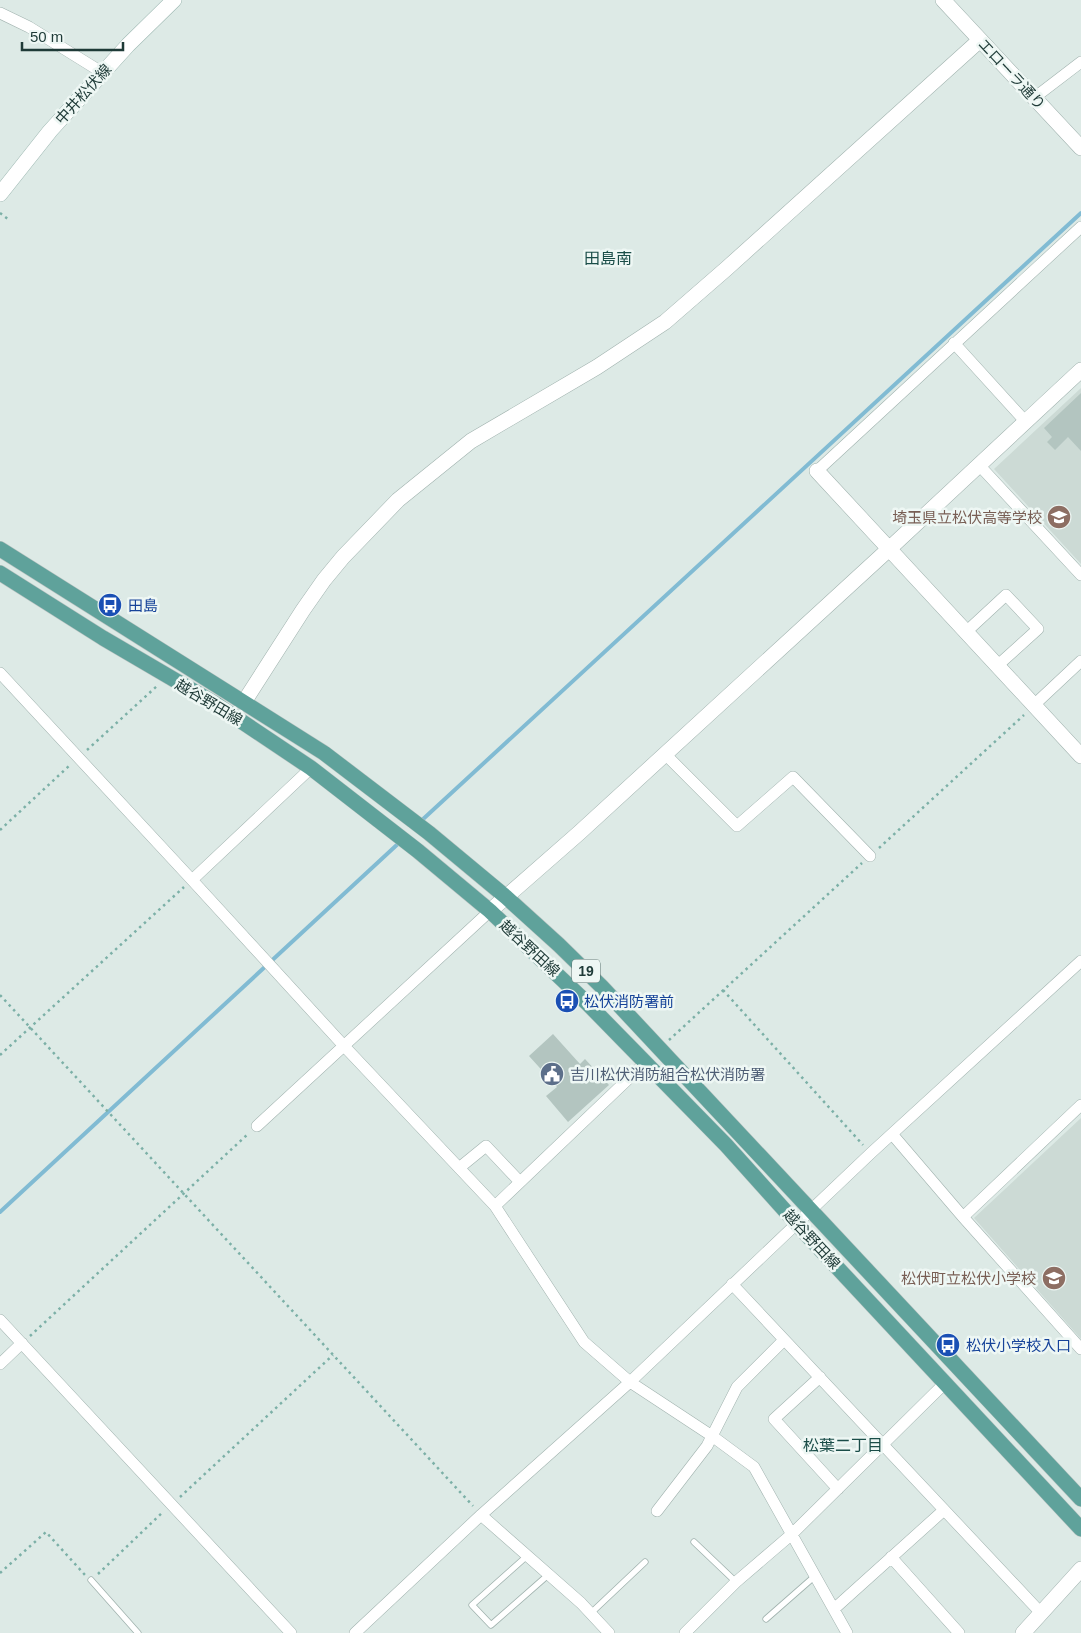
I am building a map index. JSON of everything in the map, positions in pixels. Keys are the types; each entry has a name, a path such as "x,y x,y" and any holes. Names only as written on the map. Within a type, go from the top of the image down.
{"main road":[{"name":"越谷野田線","path":"0,549 324,754 429,833 506,897 590,975 660,1048 1081,1499"},
{"name":"越谷野田線","path":"0,573 103,638 214,703 311,768 418,850 490,911 568,985 726,1145 796,1223 1081,1529"}],"street":[{"name":"中井松伏線","path":"0,194 50,131 128,45 174,0"},
{"name":"エローラ通り","path":"943,0 1081,148"},
{"path":"0,12 103,73"},
{"path":"244,702 324,580 356,543 398,500 472,441 597,367 665,322 980,40"},
{"path":"1034,98 1081,62"},
{"path":"1081,227 817,471 1081,756"},
{"path":"954,344 1025,421"},
{"path":"257,1126 490,911 889,549 1081,370"},
{"path":"979,465 1081,575"},
{"path":"966,632 1006,595 1038,628 997,666"},
{"path":"1034,705 1081,661"},
{"path":"0,673 344,1046 495,1206 584,1342 630,1382 754,1466 847,1633"},
{"path":"665,754 737,826 793,777 870,856"},
{"path":"192,880 311,768"},
{"path":"355,1633 481,1514 630,1382 870,1153 1081,961"},
{"path":"495,1206 645,1063"},
{"path":"963,1217 1081,1105"},
{"path":"892,1134 1081,1349"},
{"path":"459,1168 486,1146 520,1182"},
{"path":"732,1284 1041,1613"},
{"path":"0,1320 291,1633"},
{"path":"656,1511 707,1446 737,1387 784,1340"},
{"path":"0,1364 22,1344"},
{"path":"820,1377 774,1420 838,1489"},
{"path":"685,1633 736,1582 792,1534 946,1382"},
{"path":"834,1609 944,1510"},
{"path":"481,1514 591,1613 609,1633"},
{"path":"891,1557 960,1633"},
{"path":"1023,1633 1081,1569"}],"lane":[{"path":"694,1542 736,1582"},
{"path":"527,1556 472,1605 492,1624 548,1575"},
{"path":"591,1613 644,1562"},
{"path":"766,1618 815,1576"},
{"path":"90,1580 138,1633"}],"path":[{"path":"0,212 8,219"},
{"path":"0,1055 192,880"},
{"path":"660,1048 723,990 870,1153"},
{"path":"0,995 481,1514"},
{"path":"22,1344 257,1126"},
{"path":"0,1573 46,1532 90,1580 333,1355"}],"shaded area":[{"name":"埼玉県立松伏高等学校","path":"1081,388 1081,564 994,469"},
{"name":"松伏町立松伏小学校","path":"1081,1118 1081,1339 974,1218"}],"building":[{"path":"1081,393 1081,451 1068,437 1055,450 1047,442 1052,437 1044,428"},
{"path":"553,1034 580,1064 585,1059 609,1085 568,1122 546,1096 557,1087 529,1056"}],"waterway":[{"path":"421,821 1081,213"},
{"path":"0,1212 400,842"}],"place":[{"name":"埼玉県立松伏高等学校","path":"1059,517"},
{"name":"田島","path":"110,605"},
{"name":"松伏消防署前","path":"567,1001"},
{"name":"吉川松伏消防組合松伏消防署","path":"552,1074"},
{"name":"松伏町立松伏小学校","path":"1054,1278"},
{"name":"松伏小学校入口","path":"948,1345"}],"district":[{"name":"田島南","path":"608,258"},
{"name":"松葉二丁目","path":"843,1445"}]}
